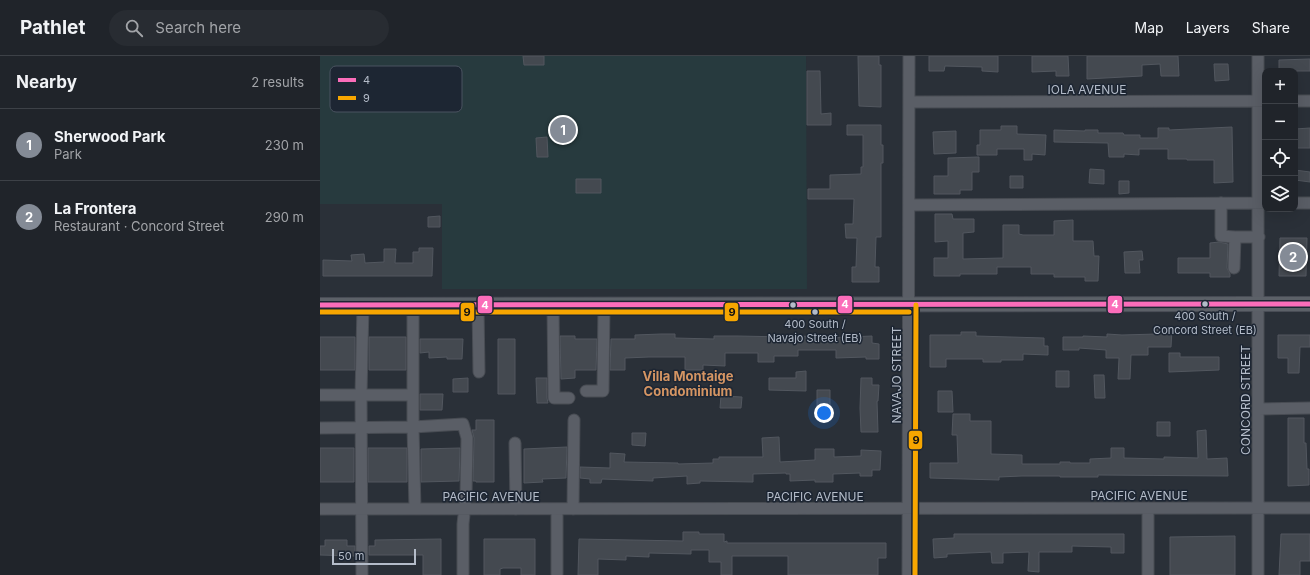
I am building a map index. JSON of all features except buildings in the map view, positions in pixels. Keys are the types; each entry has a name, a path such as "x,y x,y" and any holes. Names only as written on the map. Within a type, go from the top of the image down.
{"main road":[{"path":"320,305 1310,304"}],"street":[{"name":"NAVAJO STREET","path":"908,575 909,56"},
{"name":"CONCORD STREET","path":"1258,56 1262,101"},
{"name":"IOLA AVENUE","path":"909,102 1262,101"},
{"path":"1298,101 1310,101"},
{"name":"CONCORD STREET","path":"1262,104 1262,176"},
{"path":"1221,203 1221,236 1259,237"},
{"name":"CONCORD STREET","path":"1258,575 1258,304 1259,237 1262,203"},
{"path":"909,206 1262,203"},
{"path":"1298,203 1310,203"},
{"path":"1234,268 1235,237"},
{"path":"362,575 361,395 363,305"},
{"path":"413,305 415,508"},
{"path":"478,305 479,372"},
{"path":"553,305 554,398 569,398"},
{"path":"586,391 603,391 604,305"},
{"path":"320,395 413,395"},
{"path":"1258,409 1310,408"},
{"path":"573,508 574,420"},
{"path":"320,428 463,424 467,438 465,508 463,524 463,574"},
{"path":"515,443 516,508"},
{"path":"557,508 557,574"},
{"path":"1148,508 1148,575"},
{"name":"PACIFIC AVENUE","path":"320,509 1310,508"}],"green space":[{"path":"320,56 806,56 807,289 442,289 442,204 320,204"}],"transit line":[{"name":"4","path":"320,305 1310,304"},
{"name":"9","path":"915,575 916,305"},
{"name":"9","path":"320,312 909,312"}],"place":[{"name":"Sherwood Park","path":"563,130"},
{"name":"La Frontera","path":"1293,257"},
{"name":"400 South / Concord Street (EB)","path":"1205,304"},
{"name":"400 South / Navajo Street (EB)","path":"815,312"}],"district":[{"name":"Villa Montaige Condominium","path":"688,384"}]}
